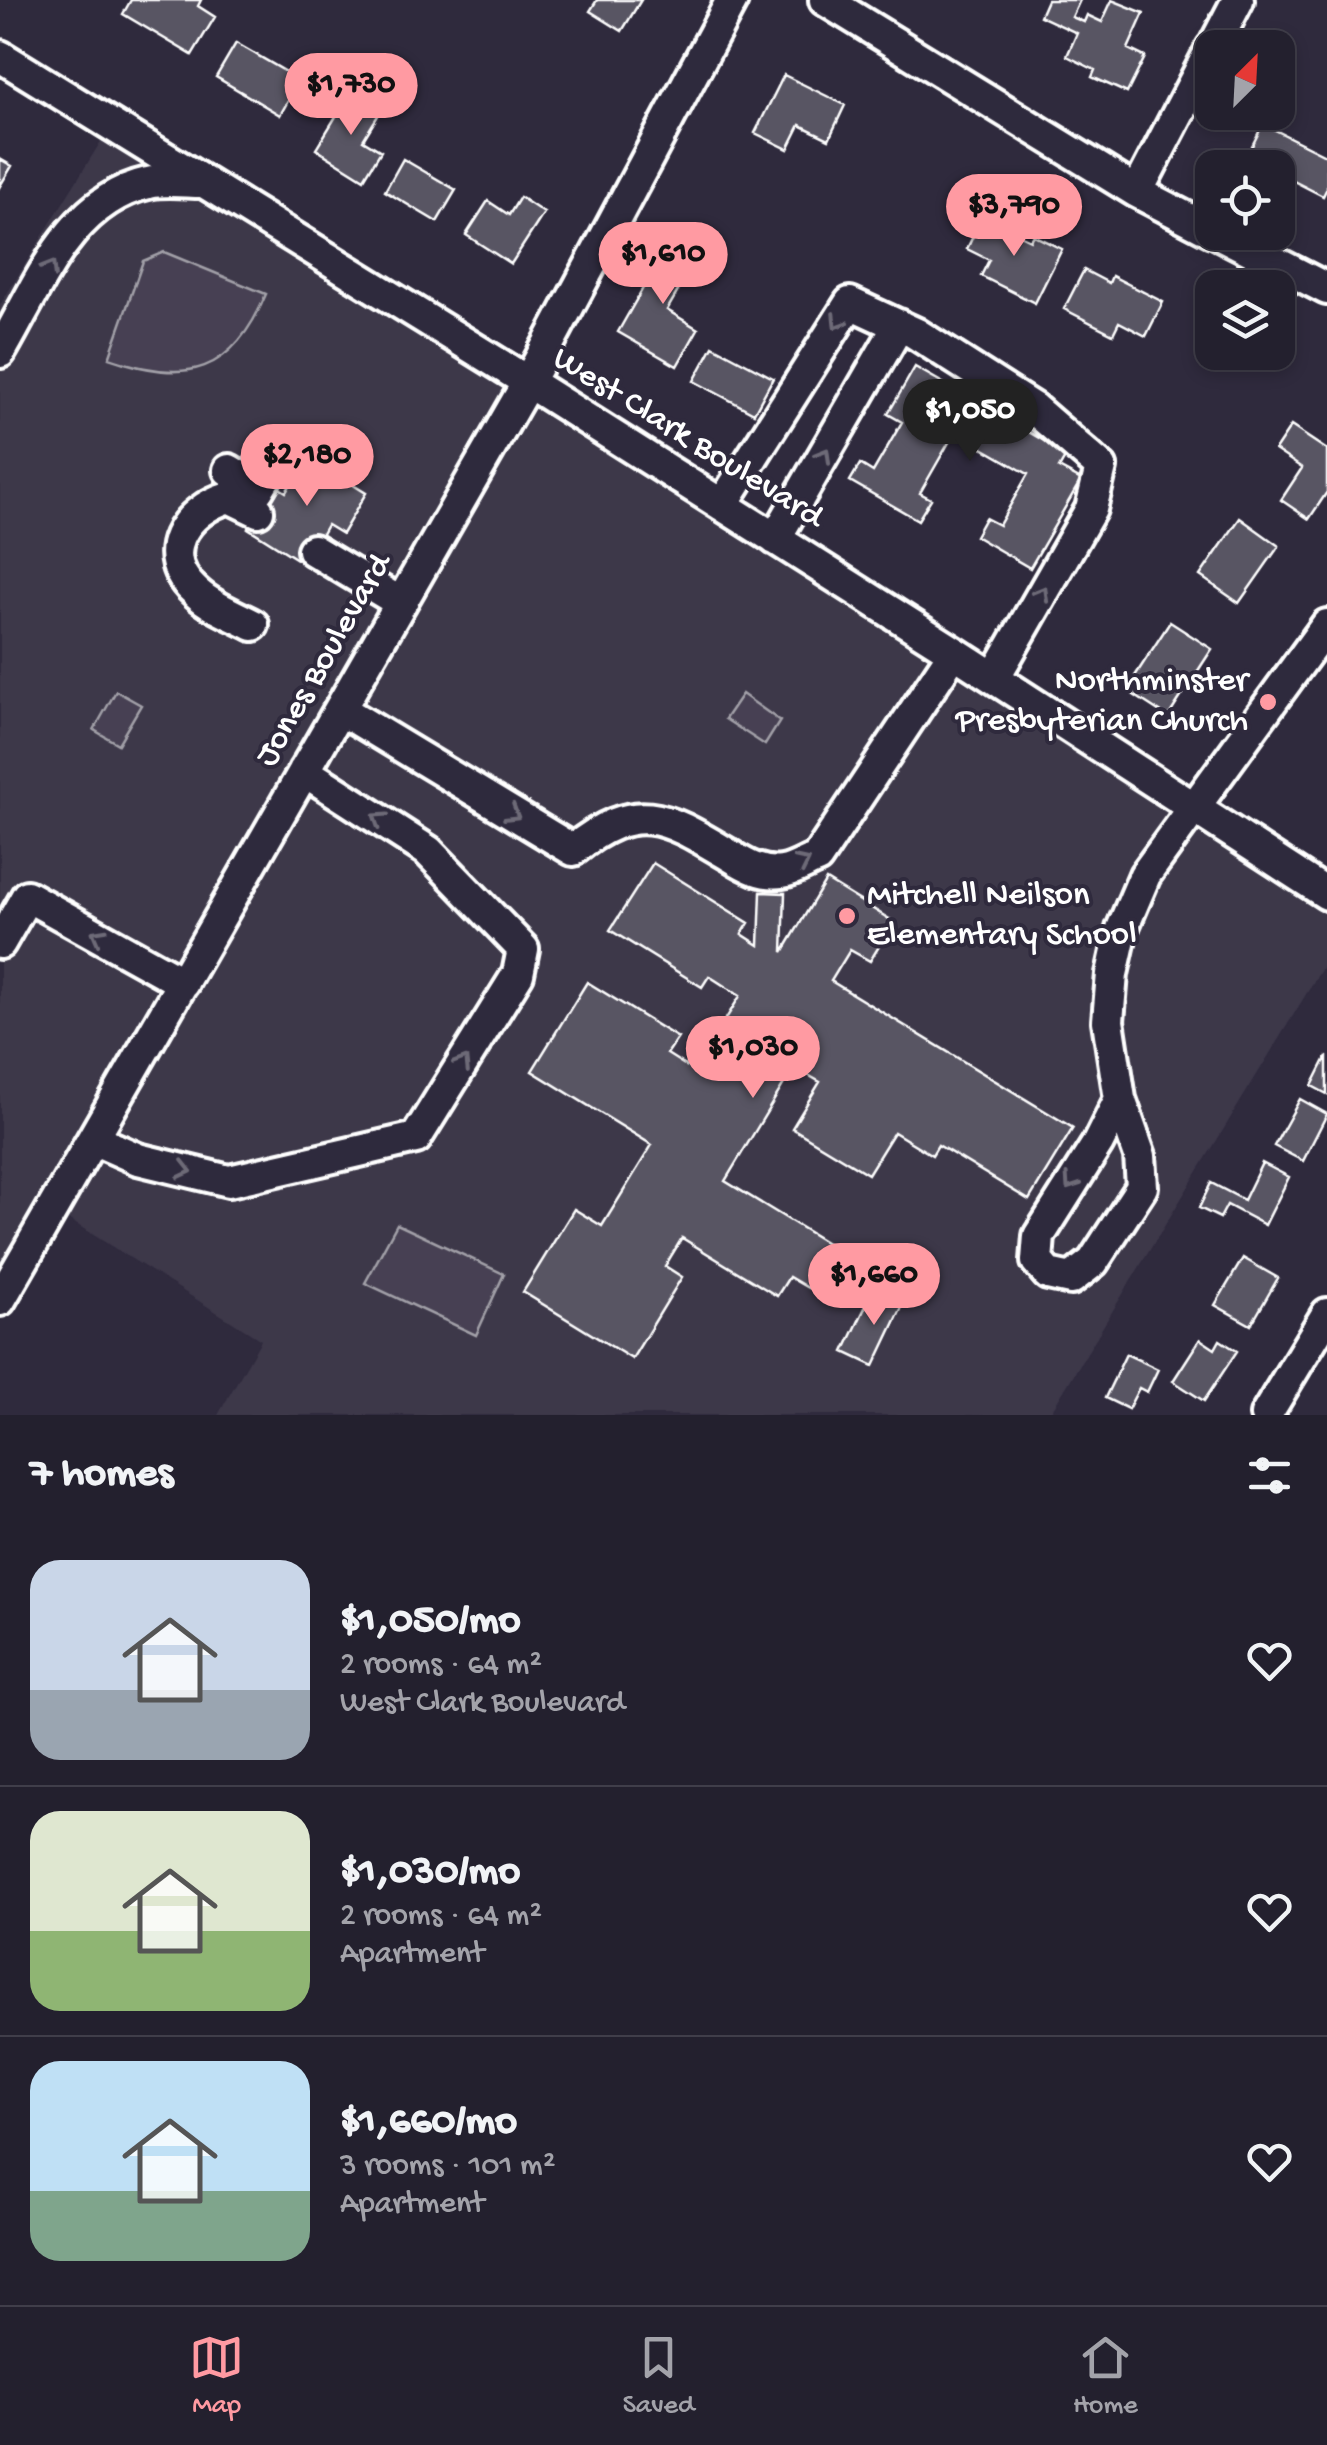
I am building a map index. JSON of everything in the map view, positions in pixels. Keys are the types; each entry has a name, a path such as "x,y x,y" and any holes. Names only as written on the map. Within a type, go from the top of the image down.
{"street":[{"name":"Jones Boulevard","path":"0,1300 9,1265 93,1139 528,382 732,0"},
{"path":"824,0 1136,192 1195,222"},
{"path":"1222,30 1238,0"},
{"name":"West Clark Boulevard","path":"0,56 528,382 1327,894"},
{"path":"1136,192 1195,82"},
{"path":"0,352 74,226 102,200 150,182 203,182"},
{"path":"1250,250 1327,289"},
{"path":"722,506 850,303 916,332 1034,410 1102,467 1091,508 994,678"},
{"path":"775,539 900,326"},
{"path":"248,492 208,503 191,516 181,531 177,552 180,570 200,596 253,625"},
{"path":"317,543 405,596"},
{"path":"1120,1099 1098,1143 1039,1236 1037,1261 1048,1274 1071,1279 1093,1262 1142,1187 1140,1156 1120,1099 1108,1021 1112,974 1122,929 1146,875 1327,624"},
{"path":"340,709 573,850 599,829 638,816 679,825 754,870 783,872 817,858 954,652"},
{"path":"93,1139 138,1159 228,1181 416,1138 518,974 523,949 428,850 304,771"},
{"path":"0,944 26,896 183,983"},
{"path":"1266,1415 1327,1314"}],"shaded area":[{"path":"111,125 1327,894 1327,960 1049,1415 218,1415 261,1340 52,1209 0,1299 0,305"},
{"path":"164,252 266,294 239,342 204,366 162,371 109,358 143,261"},
{"path":"116,691 141,705 118,744 94,730"},
{"path":"742,694 780,721 765,745 725,719"},
{"path":"397,1224 504,1274 476,1335 365,1283"}],"building":[{"path":"131,0 201,0 198,6 215,17 192,55 123,14"},
{"path":"597,0 641,0 622,31 590,11"},
{"path":"1047,0 1080,0 1072,17 1084,22 1087,15 1102,22 1112,0 1144,13 1128,49 1145,57 1127,93 1092,77 1095,70 1067,56 1077,33 1040,16"},
{"path":"236,43 300,80 280,115 216,77"},
{"path":"784,75 845,105 829,139 800,125 788,149 755,133"},
{"path":"349,95 379,114 363,140 381,151 364,179 316,149"},
{"path":"1260,130 1275,130 1327,156 1327,188 1323,196 1295,182 1295,150 1250,150"},
{"path":"0,159 12,166 0,186"},
{"path":"403,159 456,190 437,222 385,191"},
{"path":"520,197 544,213 511,264 466,235 488,201 509,215"},
{"path":"982,217 1030,240 1033,235 1062,249 1035,303 981,276 989,260 967,249"},
{"path":"672,237 700,253 667,310 698,329 677,366 618,332"},
{"path":"1084,270 1109,283 1112,276 1163,302 1146,336 1119,322 1113,334 1064,309"},
{"path":"713,346 773,378 754,413 694,381"},
{"path":"915,367 1067,454 1059,468 1081,480 1030,568 975,536 985,518 999,525 1028,474 955,432 920,493 931,499 918,520 850,481 860,464 873,472 902,422 888,414"},
{"path":"1291,426 1327,450 1327,492 1309,519 1281,500 1302,468 1275,450"},
{"path":"311,452 331,462 329,470 366,493 342,534 327,525 305,564 248,528 273,484 286,492"},
{"path":"1240,518 1279,546 1239,603 1200,576"},
{"path":"1170,622 1212,649 1168,717 1126,690"},
{"name":"Mitchell Neilson Elementary School","path":"653,863 749,923 742,934 759,945 761,892 785,893 783,952 826,880 894,922 870,961 850,950 831,981 1073,1128 1029,1200 938,1145 932,1155 894,1132 868,1174 792,1128 820,1082 794,1067 725,1181 833,1247 808,1288 789,1277 777,1296 682,1238 665,1266 682,1277 632,1359 523,1292 574,1209 602,1226 652,1145 532,1071 587,982 678,1038 667,1054 694,1071 740,996 709,976 702,987 610,930"},
{"path":"1327,1056 1327,1094 1312,1086"},
{"path":"1300,1099 1327,1114 1303,1161 1274,1146"},
{"path":"1262,1163 1289,1177 1265,1225 1227,1205 1220,1218 1199,1208 1211,1183 1244,1200"},
{"path":"1243,1258 1278,1278 1251,1325 1215,1305"},
{"path":"873,1291 903,1305 874,1366 844,1352"},
{"path":"1200,1339 1215,1349 1220,1340 1237,1351 1204,1401 1173,1381"},
{"path":"1126,1354 1158,1369 1147,1392 1139,1388 1128,1409 1105,1398"}],"place":[{"name":"Northminster Presbyterian Church","path":"1268,702"},
{"name":"Mitchell Neilson Elementary School","path":"847,916"}]}
